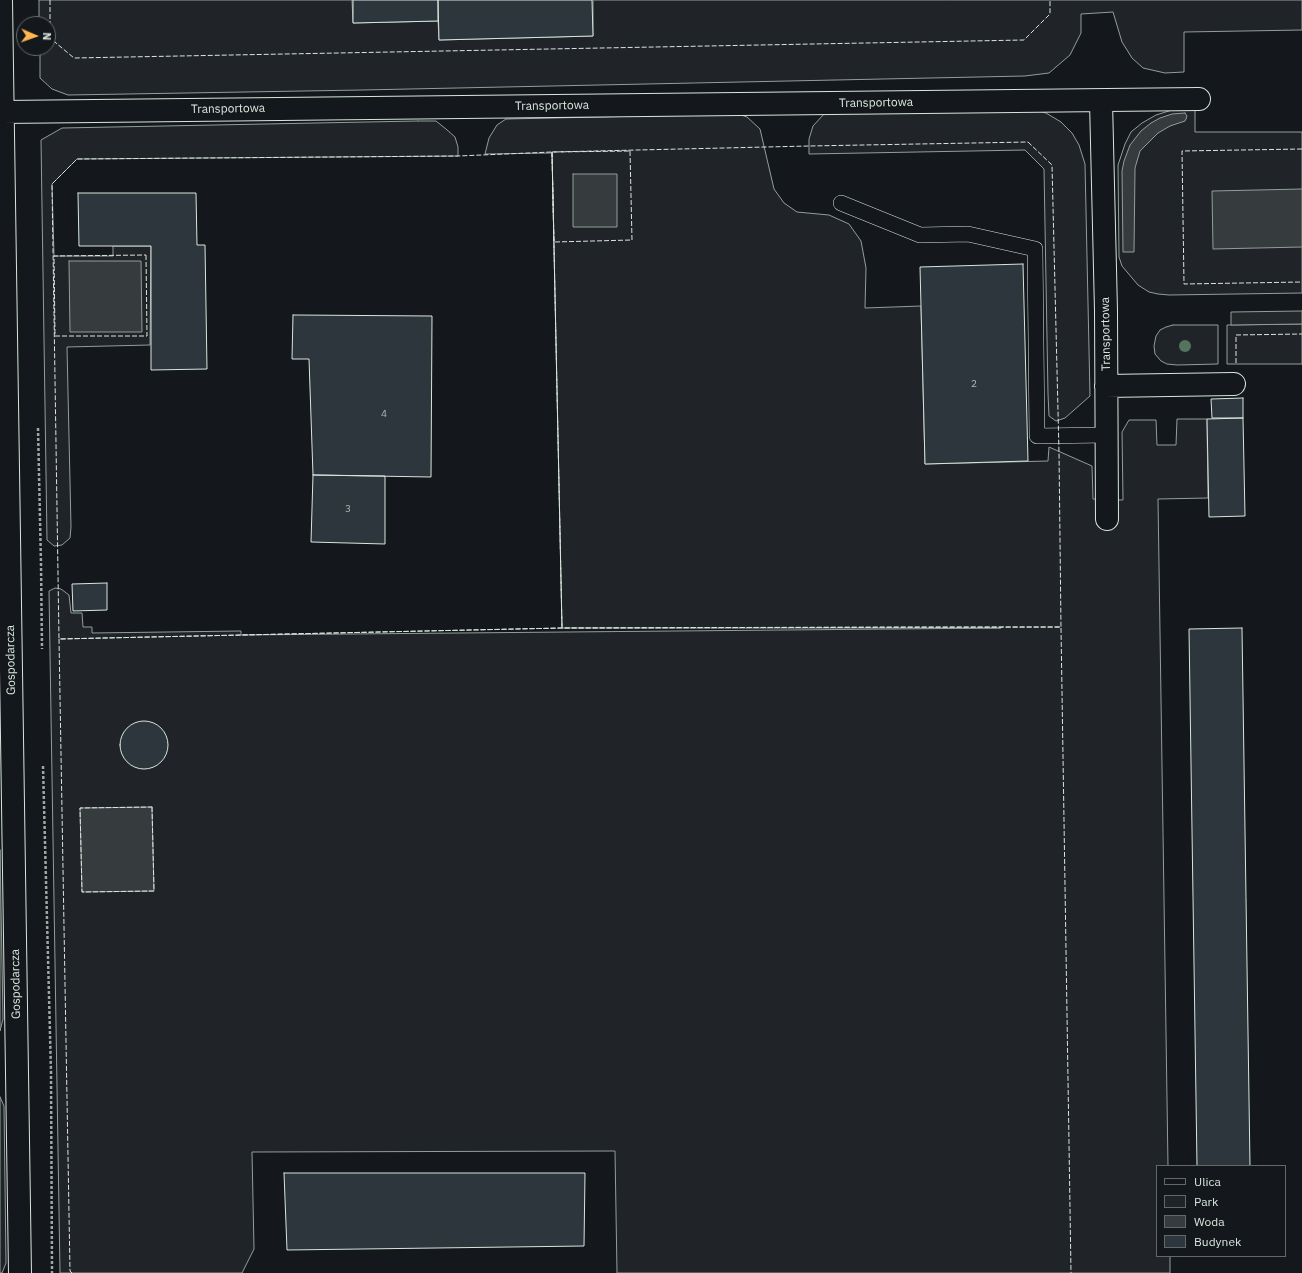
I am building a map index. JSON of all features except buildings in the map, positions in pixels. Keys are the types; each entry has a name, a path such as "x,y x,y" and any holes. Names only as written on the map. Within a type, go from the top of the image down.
{"street":[{"name":"Gospodarcza","path":"1,0 20,1273"},
{"name":"Transportowa","path":"3,112 1199,99"},
{"name":"Transportowa","path":"1101,101 1107,435 1107,519"},
{"path":"1106,386 1234,384"}],"lane":[{"path":"841,203 920,235 968,234 1035,249 1037,436 1107,435"}],"path":[{"path":"38,421 42,564 42,652"},
{"path":"43,763 51,1072 52,1273"}],"green space":[{"path":"39,0 352,0 353,23 438,21 439,40 593,36 593,0 1302,0 1302,30 1184,32 1184,72 1165,73 1143,68 1132,58 1122,42 1113,12 1081,14 1081,33 1070,55 1049,73 1025,76 68,95 52,89 40,78 40,56 56,56 56,16 39,16"},
{"path":"1029,108 1046,113 1061,122 1072,133 1079,145 1085,164 1090,396 1065,418 1056,421 1049,416 1044,169 1025,150 809,154 809,139 813,126 824,114"},
{"path":"1195,109 1195,132 1302,132 1302,293 1158,294 1149,292 1138,285 1122,266 1119,257 1118,165 1125,144 1131,132 1142,123 1156,115 1172,110"},
{"path":"738,114 747,117 760,129 774,189 784,203 797,212 829,215 849,224 861,241 866,268 865,308 921,306 925,464 1048,461 1049,447 1092,466 1093,499 1123,500 1122,432 1129,420 1156,420 1157,445 1176,445 1177,419 1207,419 1208,498 1158,499 1168,1165 1156,1165 1156,1257 1170,1257 1170,1273 617,1273 615,1151 252,1152 254,1249 242,1273 60,1273 49,591 55,588 61,589 69,595 71,613 82,613 83,627 92,627 92,633 241,631 241,635 1001,628 562,628 552,153 485,154 489,138 497,125 506,119"},
{"path":"436,121 446,129 455,137 458,147 458,156 77,159 52,184 54,256 113,256 113,246 151,246 150,345 67,347 70,538 62,545 54,546 47,540 41,140 62,128"},
{"path":"1302,324 1302,364 1227,364 1227,325"},
{"path":"1173,325 1218,325 1218,364 1177,365 1167,364 1161,361 1155,354 1154,346 1156,336 1160,330"},
{"path":"0,850 3,1019 0,1031"},
{"path":"0,1097 4,1106 6,1263 2,1273 0,1273"}],"shaded area":[{"path":"1302,311 1302,324 1231,325 1231,312"}],"water":[{"path":"1185,113 1187,116 1185,121 1170,126 1158,133 1140,151 1135,168 1134,252 1123,252 1122,171 1130,145 1141,131 1151,123 1172,114"},
{"path":"573,174 617,174 617,227 573,227"},
{"path":"1302,189 1302,247 1213,249 1212,191"},
{"path":"69,261 141,261 142,332 70,332"},
{"path":"152,807 154,891 82,892 80,808"}],"fence":[{"path":"50,0 50,38 74,58 1024,40 1050,14 1050,0"},
{"path":"1028,142 1052,165 1059,452 1061,627 562,628 552,152 1028,142"},
{"path":"1302,149 1182,151 1184,284 1302,282"},
{"path":"630,151 632,240 554,242 552,152 630,151"},
{"path":"552,152 562,628 59,639 52,184 77,159 458,156 552,152"},
{"path":"146,255 147,336 55,336 54,256 146,255"},
{"path":"1236,363 1236,335 1302,334"},
{"path":"72,1273 70,1271 59,639 562,628 909,627 1061,627 1071,1273"},
{"path":"152,807 154,891 82,892 80,808 152,807"}]}
